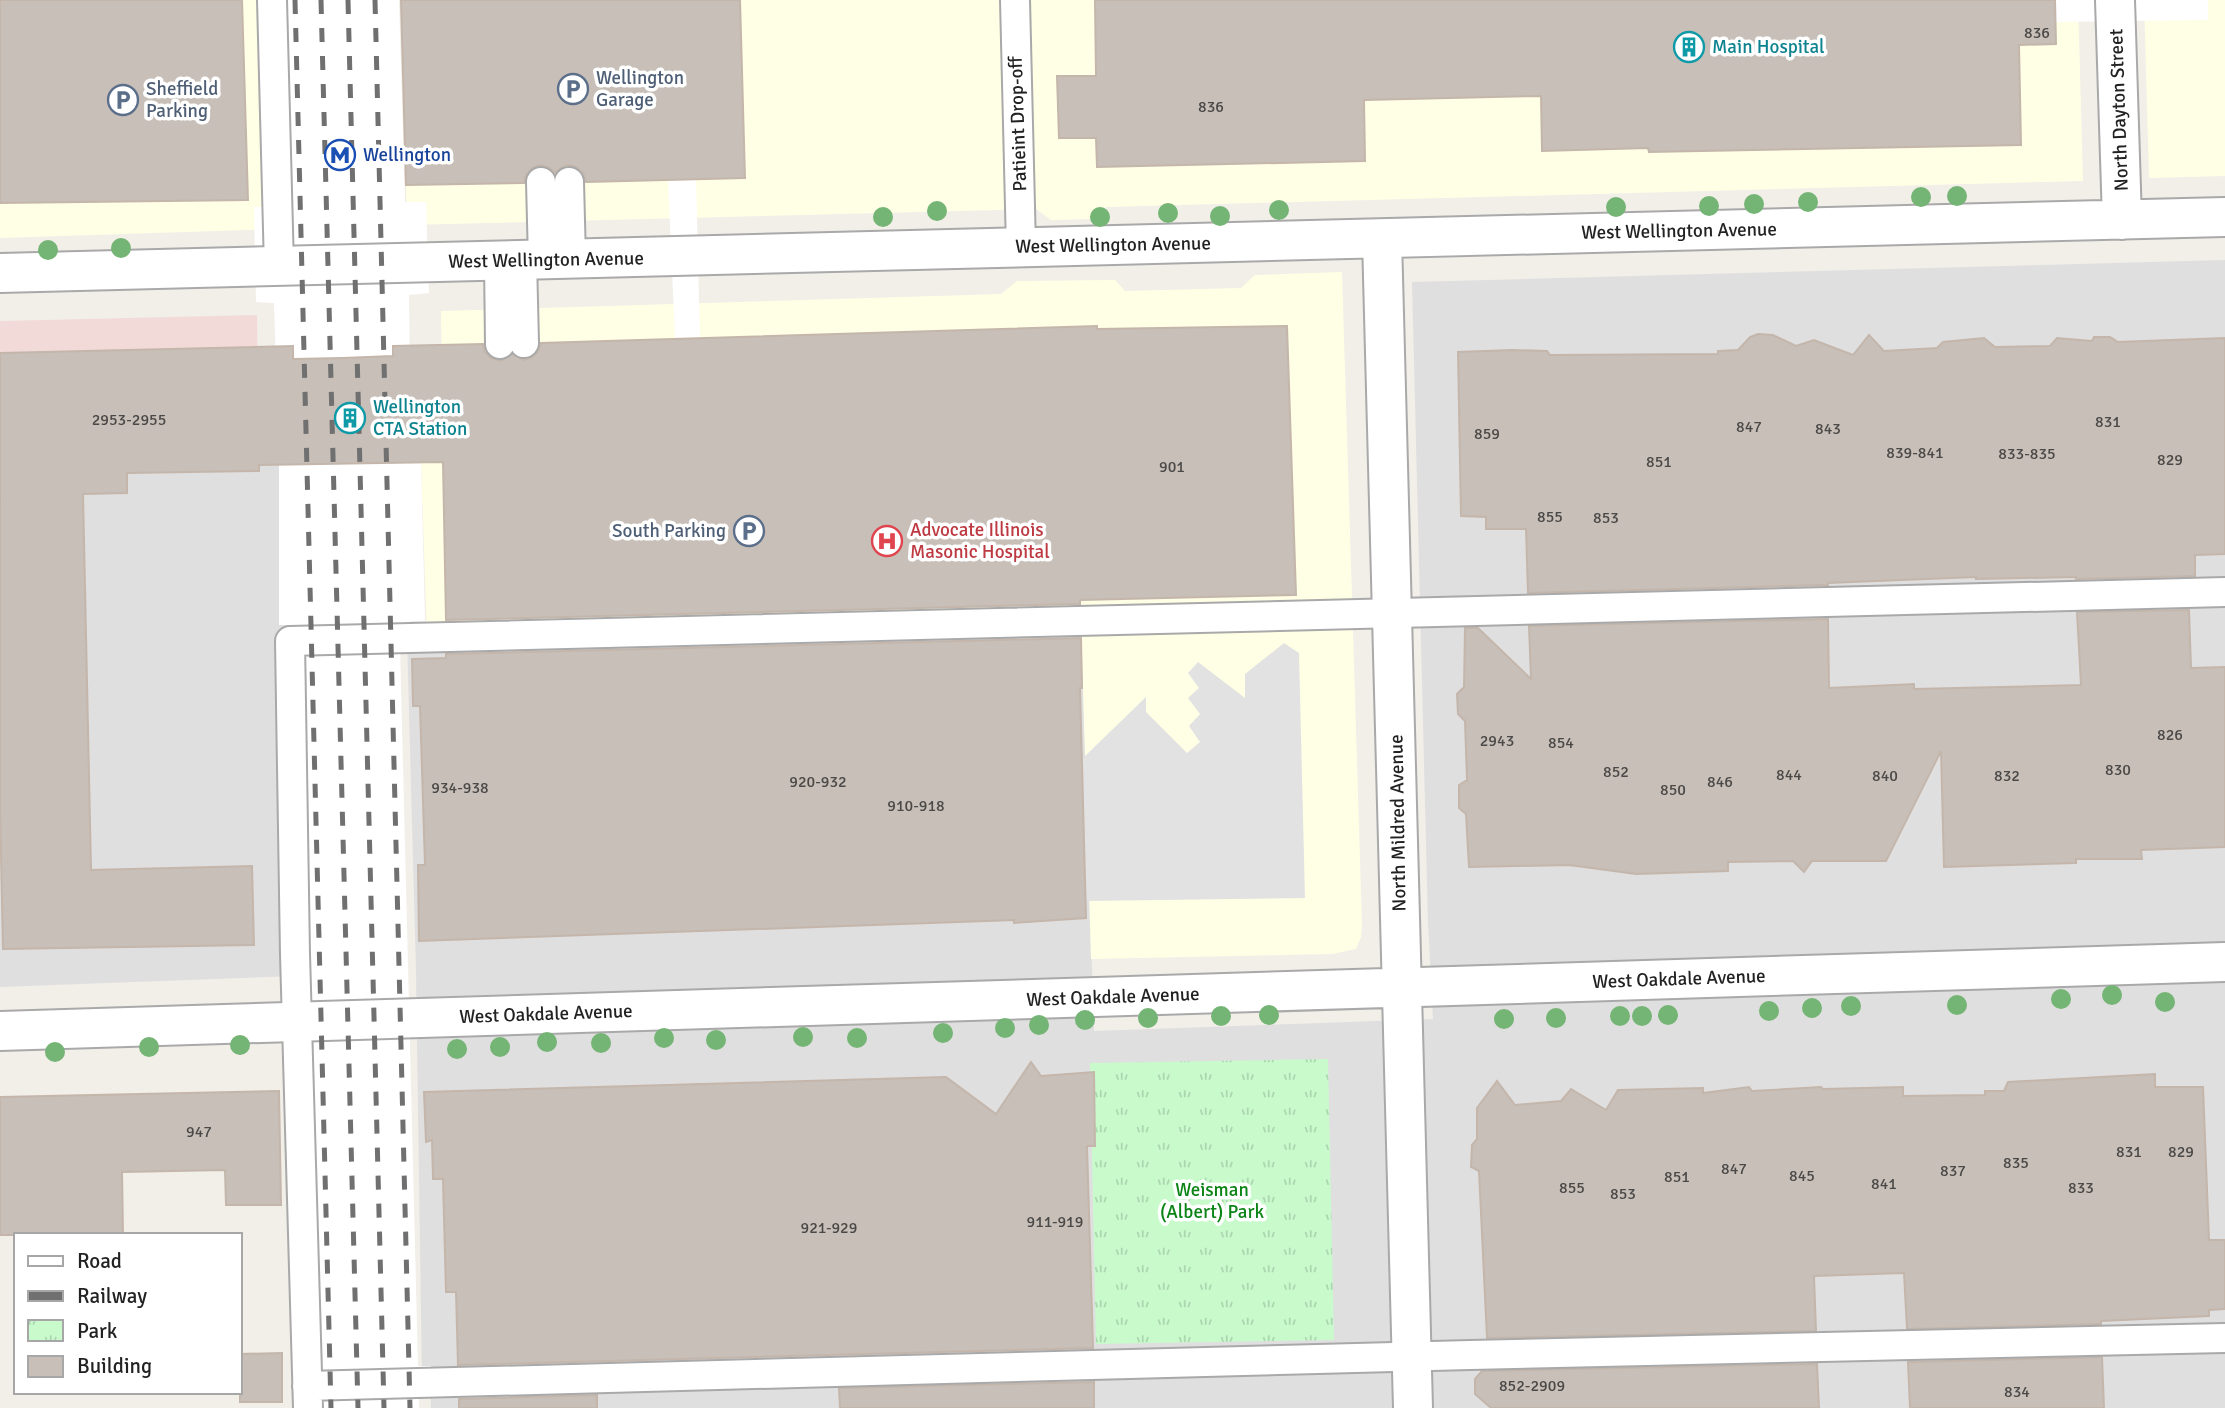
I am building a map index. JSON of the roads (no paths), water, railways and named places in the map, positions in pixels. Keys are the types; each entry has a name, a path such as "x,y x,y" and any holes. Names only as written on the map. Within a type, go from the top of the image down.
{"street":[{"name":"North Dayton Street","path":"2115,0 2122,220"},
{"name":"West Wellington Avenue","path":"0,273 2225,217"},
{"name":"North Mildred Avenue","path":"1382,239 1413,1408"},
{"name":"West Oakdale Avenue","path":"0,1031 2225,962"}],"lane":[{"path":"272,0 279,267"},
{"name":"Patieint Drop-off","path":"1015,0 1021,248"},
{"path":"512,344 534,260 541,183"},
{"path":"534,260 569,183"},
{"path":"2225,592 290,641 296,1022 308,1397 1412,1357 2225,1338"}],"railway":[{"path":"295,0 331,1408"},
{"path":"321,0 358,1408"},
{"path":"348,0 384,1408"},
{"path":"375,0 410,1408"}],"place":[{"name":"Main Hospital","path":"1689,47"},
{"name":"Wellington Garage","path":"573,89"},
{"name":"Sheffield Parking","path":"123,100"},
{"name":"Wellington","path":"340,155"},
{"name":"Wellington CTA Station","path":"350,418"},
{"name":"South Parking","path":"749,531"},
{"name":"Advocate Illinois Masonic Hospital","path":"887,541"}],"park label":[{"name":"Weisman (Albert) Park","path":"1212,1201"}]}
